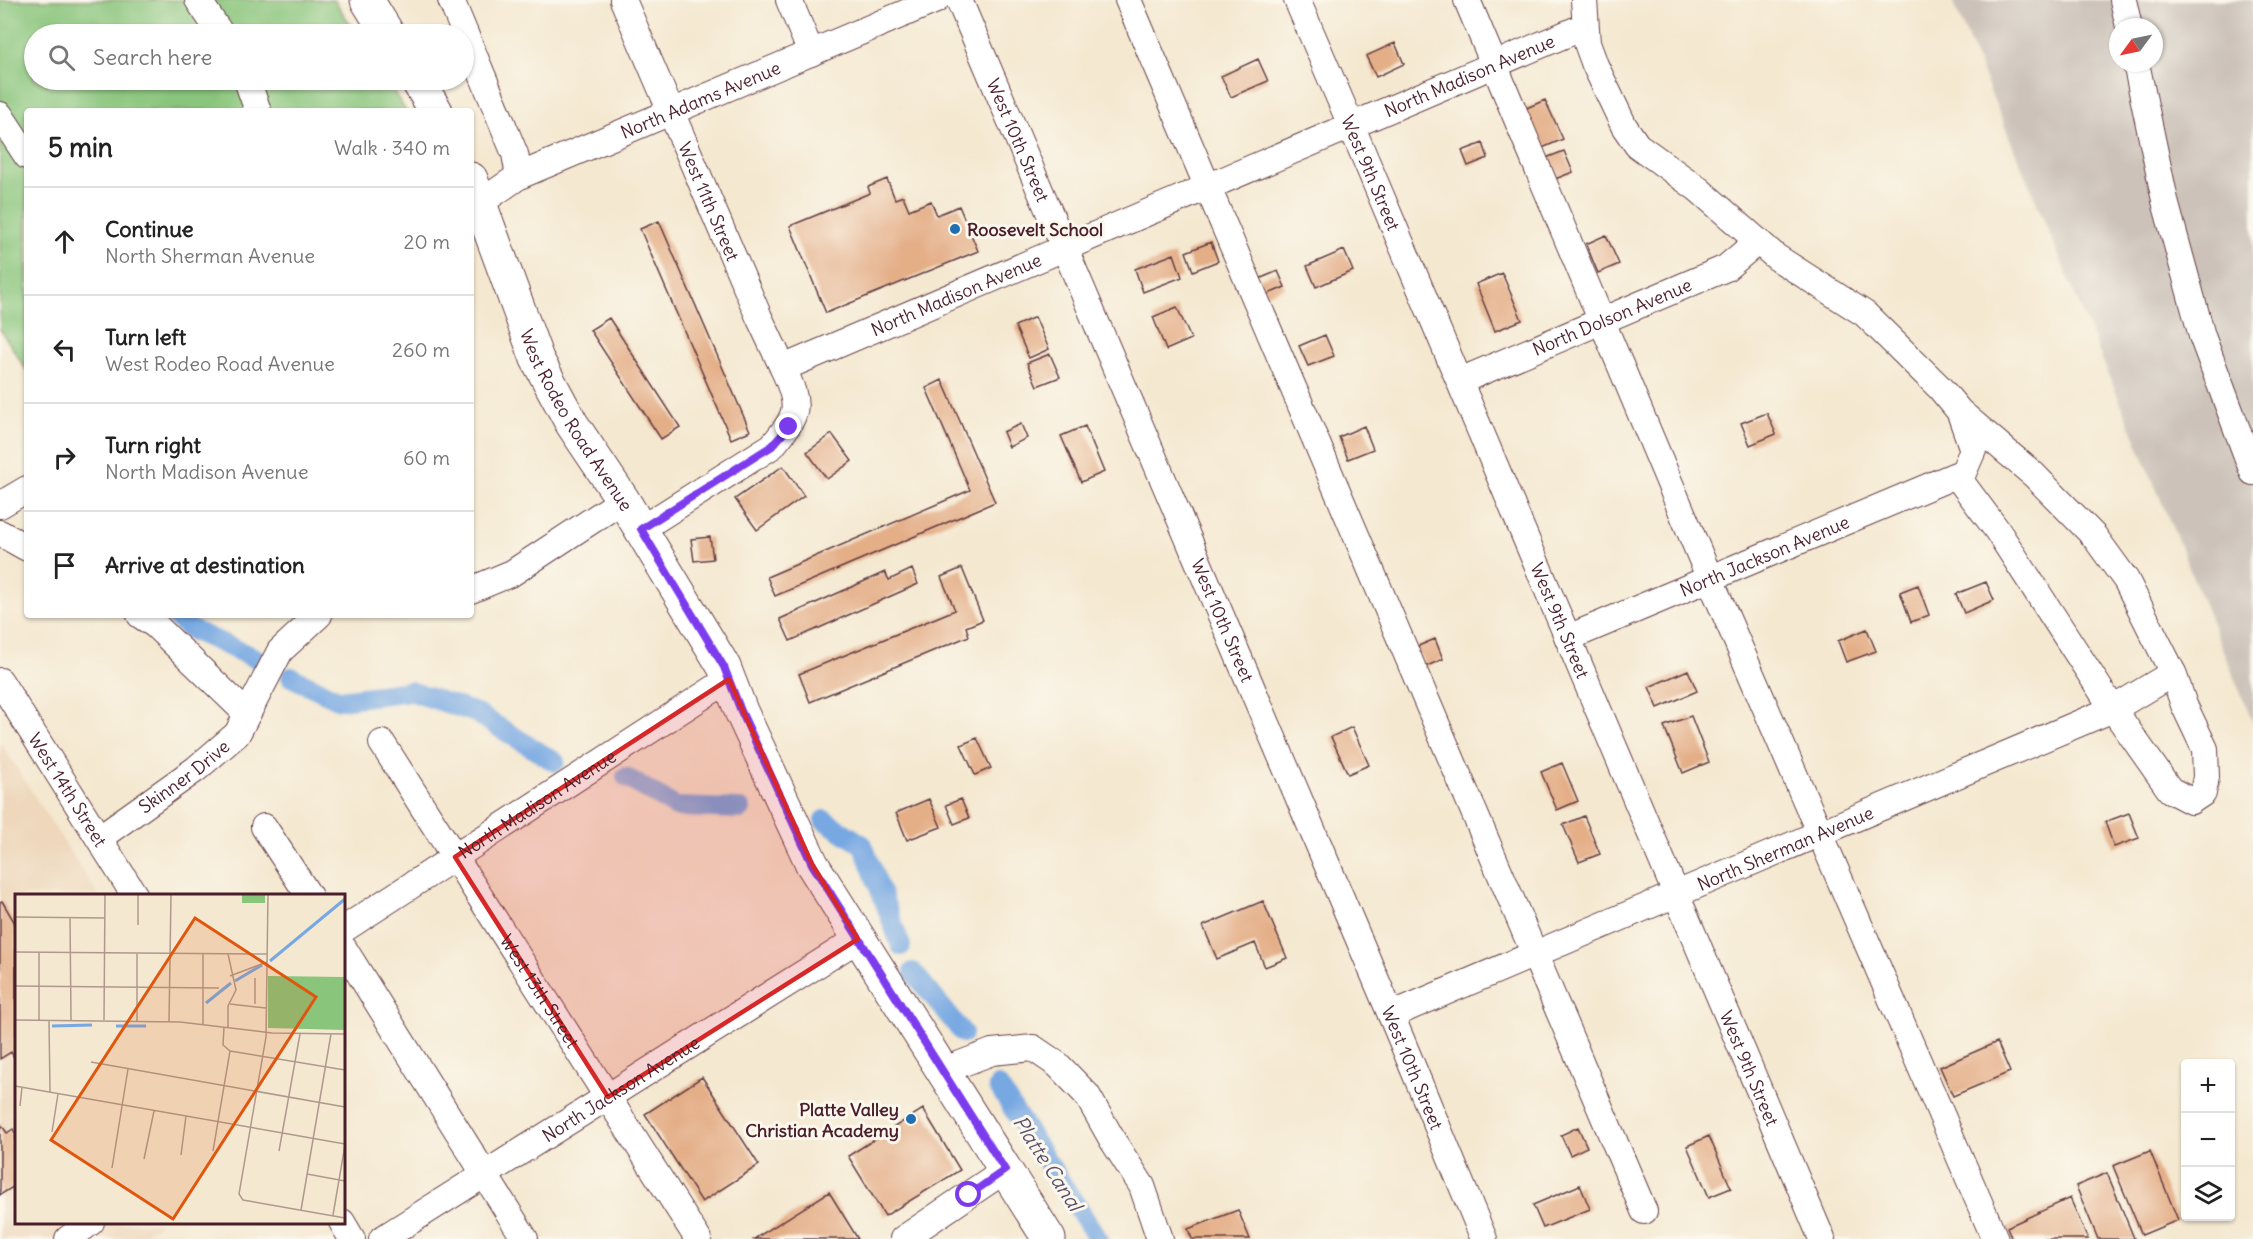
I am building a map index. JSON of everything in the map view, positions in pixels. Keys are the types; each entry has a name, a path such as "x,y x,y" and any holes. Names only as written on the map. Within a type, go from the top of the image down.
{"main road":[{"path":"367,0 382,24"},
{"path":"423,90 434,108"},
{"name":"West Rodeo Road Avenue","path":"474,197 537,358 572,424 641,529 724,667 741,711 812,864 1049,1239"}],"street":[{"path":"198,0 214,24"},
{"path":"451,0 461,24"},
{"name":"West 11th Street","path":"622,0 783,368"},
{"path":"789,0 811,53"},
{"name":"North Adams Avenue","path":"474,197 936,0"},
{"name":"West 10th Street","path":"959,0 1392,1015 1484,1239"},
{"path":"1128,0 1644,1211"},
{"name":"West 9th Street","path":"1297,0 1822,1239"},
{"path":"1467,0 1710,579 1995,1239"},
{"path":"1584,0 1587,43 1623,126 1637,146 1698,189 1776,257 1865,314 1940,388 1960,412 2034,474 2094,536 2126,580 2173,673 2184,705 2205,749 2206,777 2203,793 2191,801 2170,790 2113,709 1997,530 1960,480 1972,450 1960,412"},
{"path":"2123,0 2127,18"},
{"name":"North Madison Avenue","path":"783,368 1585,26"},
{"path":"474,55 515,154 519,176"},
{"path":"2138,72 2166,205 2202,336 2253,472"},
{"path":"251,90 257,108"},
{"path":"0,115 24,151"},
{"name":"North Dolson Avenue","path":"1460,381 1726,268 1758,241"},
{"path":"641,529 772,446 789,427 796,409 783,368"},
{"name":"North Jackson Avenue","path":"1568,638 1956,475 1960,480"},
{"path":"0,505 24,491"},
{"path":"474,589 512,573 622,500"},
{"path":"0,533 24,546"},
{"path":"144,618 155,625 247,714"},
{"name":"Skinner Drive","path":"99,838 196,769 237,734 280,651 316,618"},
{"name":"North Sherman Avenue","path":"1392,1015 2113,709 2173,673"},
{"name":"North Madison Avenue","path":"345,928 729,679"},
{"name":"West 14th Street","path":"0,681 134,894"},
{"name":"West 13th Street","path":"382,743 698,1239"},
{"path":"264,827 308,894"},
{"name":"North Jackson Avenue","path":"382,1239 858,939"},
{"path":"345,951 525,1239"},
{"path":"942,1071 992,1052 1033,1048 1058,1065 1087,1095 1142,1186 1160,1239"},
{"path":"903,1239 1005,1170"},
{"path":"68,1239 88,1224"},
{"path":"343,1224 352,1239"}],"highlighted area":[{"path":"729,679 812,864 858,939 608,1097 455,857"}],"shaded area":[{"path":"1952,0 2253,0 2253,723 2176,536"},
{"path":"0,742 97,894 15,894 15,1224 159,1224 135,1239 0,1239"}],"green space":[{"path":"0,0 334,0 350,24 24,24 24,90 392,90 404,108 24,108 24,366 0,329"}],"building":[{"path":"1395,43 1404,64 1376,77 1366,56"},
{"path":"1258,59 1268,81 1231,97 1221,76"},
{"path":"1545,100 1563,139 1540,149 1522,110"},
{"path":"1483,143 1488,158 1468,166 1462,151"},
{"path":"1564,151 1573,172 1555,179 1546,158"},
{"path":"887,179 895,199 903,196 909,210 931,201 937,215 959,206 978,251 826,313 790,226 870,193 868,187"},
{"path":"659,221 750,431 731,439 640,229"},
{"path":"1606,235 1619,264 1598,273 1586,244"},
{"path":"1211,242 1218,261 1193,271 1186,252"},
{"path":"1344,250 1353,271 1316,287 1307,266"},
{"path":"1174,254 1182,277 1143,292 1135,269"},
{"path":"1278,271 1285,287 1266,295 1259,279"},
{"path":"1502,273 1522,320 1495,331 1476,284"},
{"path":"1177,307 1191,339 1166,350 1153,317"},
{"path":"1035,317 1049,349 1029,358 1015,326"},
{"path":"609,318 680,427 661,439 590,330"},
{"path":"1325,335 1334,356 1308,366 1299,346"},
{"path":"1050,354 1060,377 1037,386 1027,363"},
{"path":"942,380 995,502 775,596 767,577 970,490 926,388"},
{"path":"1767,413 1776,434 1750,445 1741,423"},
{"path":"1021,424 1027,438 1009,447 1003,432"},
{"path":"1085,426 1104,472 1081,482 1061,436"},
{"path":"1364,426 1373,449 1348,459 1339,437"},
{"path":"832,434 852,461 827,479 807,452"},
{"path":"783,466 804,496 757,530 735,499"},
{"path":"710,537 713,559 694,561 691,539"},
{"path":"962,568 983,620 966,627 969,636 810,702 799,674 955,610 941,577"},
{"path":"912,569 918,584 790,641 780,619 885,572 889,580"},
{"path":"1986,582 1994,600 1964,613 1956,594"},
{"path":"1918,585 1929,615 1911,622 1900,592"},
{"path":"1867,629 1876,651 1846,662 1838,641"},
{"path":"1435,639 1443,659 1425,667 1416,647"},
{"path":"1688,670 1697,691 1658,708 1649,687"},
{"path":"1691,716 1709,762 1683,773 1664,726"},
{"path":"1352,727 1369,765 1348,774 1331,737"},
{"path":"977,738 991,768 975,775 961,745"},
{"path":"1562,763 1578,801 1557,810 1541,772"},
{"path":"929,799 941,827 907,840 896,813"},
{"path":"961,799 969,818 954,824 946,805"},
{"path":"2129,813 2139,838 2114,847 2105,822"},
{"path":"1584,816 1600,854 1579,862 1563,825"},
{"path":"2,901 15,923 15,1059 11,1052 0,1059 0,902"},
{"path":"1263,901 1287,958 1265,967 1255,943 1217,959 1203,926"},
{"path":"1997,1042 2010,1072 1953,1096 1940,1067"},
{"path":"702,1077 759,1165 702,1202 645,1114"},
{"path":"923,1109 960,1170 885,1216 848,1156"},
{"path":"0,1123 7,1133 13,1129 15,1133 15,1186 0,1195"},
{"path":"1578,1127 1587,1147 1570,1155 1561,1135"},
{"path":"1709,1136 1731,1188 1709,1197 1687,1146"},
{"path":"2150,1151 2178,1220 2142,1235 2113,1166"},
{"path":"2107,1173 2134,1238 2098,1239 2076,1186"},
{"path":"1580,1185 1590,1209 1543,1228 1533,1205"},
{"path":"829,1192 858,1239 754,1239"},
{"path":"2070,1198 2088,1239 2012,1239 2007,1227"},
{"path":"1238,1210 1250,1239 1192,1239 1188,1229"}],"waterway":[{"name":"Platte Canal","path":"177,618 190,629 257,659"},
{"name":"Platte Canal","path":"291,677 340,700 410,691 476,713 555,762"},
{"name":"Platte Canal","path":"626,777 676,807 741,809"},
{"name":"Platte Canal","path":"824,820 863,845 901,946"},
{"path":"913,972 963,1033"},
{"name":"Platte Canal","path":"998,1086 1098,1239"}],"place":[{"name":"Roosevelt School","path":"955,229"},
{"name":"Platte Valley Christian Academy","path":"911,1119"}],"route":[{"path":"789,427 772,446 641,529 724,667 741,711 812,864 1005,1170 969,1195"}]}
